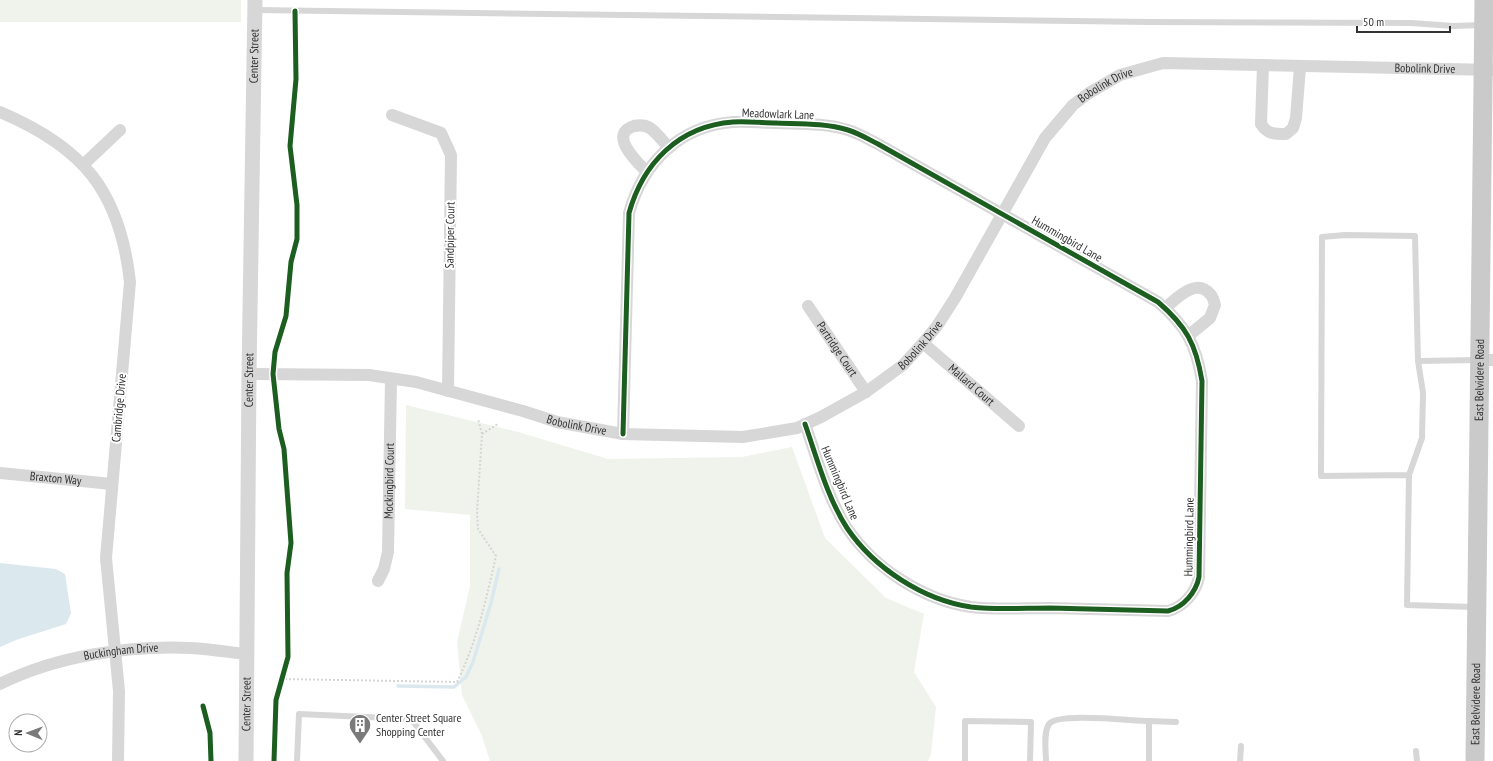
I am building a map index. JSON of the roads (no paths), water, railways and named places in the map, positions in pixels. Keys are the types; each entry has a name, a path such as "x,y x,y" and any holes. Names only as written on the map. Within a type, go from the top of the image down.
{"main road":[{"name":"East Belvidere Road","path":"1475,761 1477,607 1486,360 1488,70 1484,24 1484,0"}],"street":[{"name":"Center Street","path":"246,761 249,374 255,5"},
{"name":"Bobolink Drive","path":"249,374 368,375 416,382 523,411 557,422 623,434 743,437 797,428 866,392 903,365 923,344 937,326 955,298 1045,138 1073,105 1089,93 1120,75 1163,63 1488,70"},
{"path":"1263,65 1261,124 1265,131 1274,134 1286,134 1293,128 1296,118 1300,67"},
{"name":"Cambridge Drive","path":"0,112 29,124 57,141 83,165 105,195 118,220 127,256 130,282 106,558 119,691 118,761"},
{"name":"Sandpiper Court","path":"392,115 441,133 451,155 448,391"},
{"name":"Meadowlark Lane","path":"623,434 627,228 629,213 634,196 654,161 669,148 698,130 733,122 831,126 849,130 878,144 1002,214"},
{"path":"647,172 633,158 626,147 623,138 626,131 634,127 644,125 649,127 669,148"},
{"path":"83,165 120,130"},
{"name":"Hummingbird Lane","path":"805,424 828,488 847,527 859,544 891,573 911,585 938,598 971,607 1168,611 1175,609 1187,600 1198,585 1199,577 1202,381 1195,350 1175,316 1158,302 1002,214"},
{"path":"1165,308 1187,290 1201,288 1210,294 1215,306 1210,318 1188,336"},
{"name":"Partridge Court","path":"808,306 866,392"},
{"name":"Mallard Court","path":"923,344 1019,426"},
{"name":"Mockingbird Court","path":"378,581 384,569 388,552 392,379"},
{"name":"Braxton Way","path":"0,473 112,484"},
{"name":"Buckingham Drive","path":"0,684 51,664 114,652 190,648 246,654"}],"lane":[{"path":"255,5 1149,22 1411,23 1453,26 1484,24"},
{"path":"1409,475 1320,476 1322,237 1346,235 1415,236 1418,361 1423,393 1422,438 1409,475 1407,605 1477,607"},
{"path":"1418,361 1486,360"},
{"path":"298,761 298,714 411,719 444,761"},
{"path":"1046,761 1047,730 1050,723 1058,719 1072,717 1176,722"},
{"path":"965,761 965,721 1031,722 1030,761"},
{"path":"1149,721 1149,761"},
{"path":"1240,746 1240,761"},
{"path":"1416,750 1417,761"}],"waterway":[{"path":"398,686 454,687 466,677 473,662 491,603 499,569"}],"place":[{"name":"Center Street Square Shopping Center","path":"360,744"}]}
